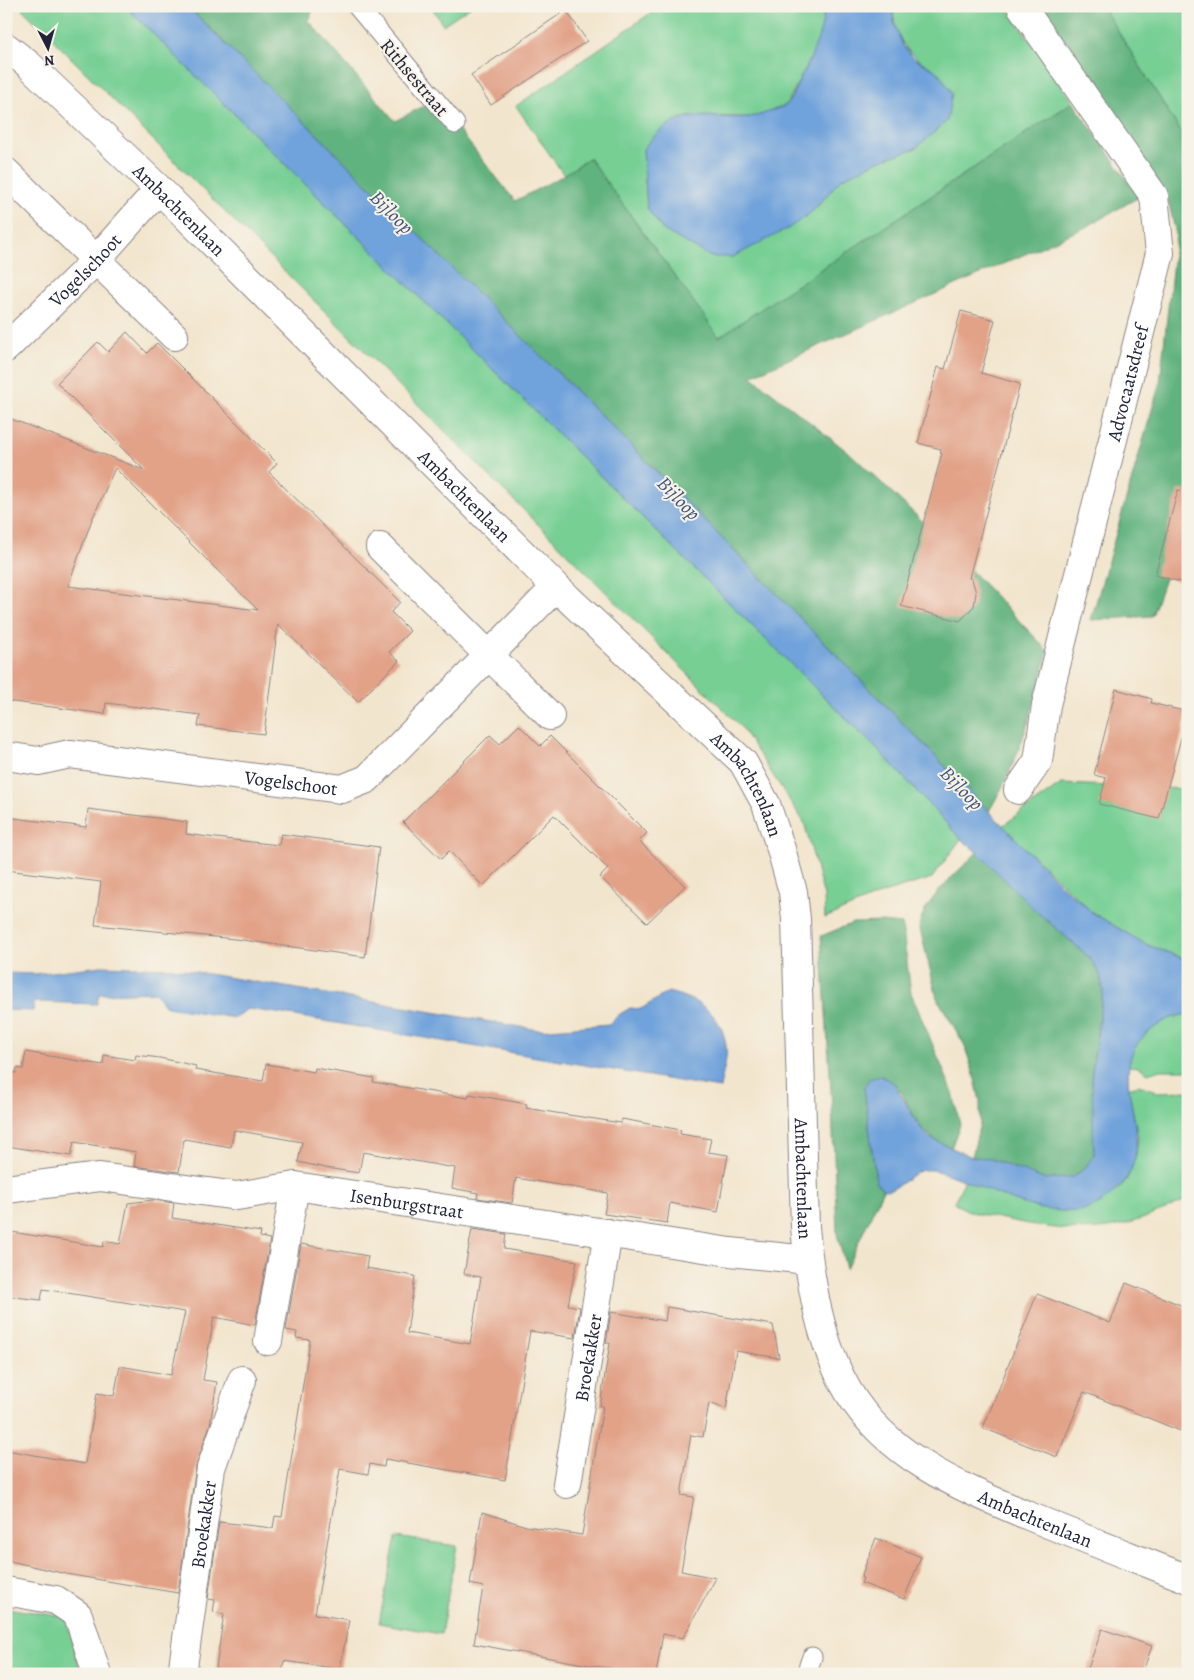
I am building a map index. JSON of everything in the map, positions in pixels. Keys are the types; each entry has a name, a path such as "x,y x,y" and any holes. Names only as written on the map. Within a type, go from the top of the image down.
{"street":[{"name":"Advocaatsdreef","path":"1018,790 1038,761 1046,705 1160,253 1154,196 1021,6"},
{"name":"Ambachtenlaan","path":"6,32 28,64"},
{"name":"Ambachtenlaan","path":"6,47 28,64 159,189 556,587 743,762 766,804 790,884 796,919 808,1260 823,1330 845,1385 870,1419 909,1456 955,1484 1188,1579"},
{"path":"6,172 174,336"},
{"name":"Vogelschoot","path":"6,348 96,260 159,189"},
{"path":"380,547 550,716"},
{"name":"Vogelschoot","path":"6,756 38,761 70,754 342,789 367,778 556,587"},
{"name":"Isenburgstraat","path":"6,1189 100,1177 237,1196 295,1186 730,1252 808,1260"},
{"path":"268,1341 295,1186"},
{"name":"Broekakker","path":"566,1484 608,1233"},
{"name":"Broekakker","path":"182,1674 211,1468 242,1380"},
{"path":"6,1591 56,1600 78,1615 97,1674"}],"lane":[{"name":"Rithsestraat","path":"357,6 455,124"}],"green space":[{"path":"19,6 125,6 883,755 961,839 932,878 883,893 825,918 824,896 804,822 741,727"},
{"path":"187,6 314,6 309,21 395,121 435,100 515,201 564,175 589,158 719,337 1073,102 1139,197 1086,227 751,376 853,456 935,533 1048,651 1031,713 1017,753 1000,792 989,811 626,440"},
{"path":"431,6 471,6 443,25"},
{"path":"661,6 825,6 822,26 813,55 786,105 757,117 693,116 677,119 643,149 647,208 663,230 711,257 813,211 841,179 878,161 916,148 938,72 918,59 905,46 897,29 892,6 1006,6 1073,102 719,337 589,158 564,175 516,106"},
{"path":"1036,6 1102,6 1188,143 1188,550 1176,547 1152,616 1091,620 1160,382 1176,234 1167,195"},
{"path":"1102,6 1181,6 1188,17 1188,143"},
{"path":"1061,784 1188,789 1188,960 1145,944 1093,913 1002,826"},
{"path":"977,852 1035,910 1089,957 1100,974 1103,991 1092,1072 1094,1155 1085,1168 1073,1177 1045,1180 988,1158 972,1157 980,1123 980,1101 964,1044 937,998 919,925 923,914 936,895"},
{"path":"881,922 902,924 911,993 953,1093 960,1125 951,1148 932,1138 920,1126 901,1091 864,1087 876,1180 883,1190 846,1269 837,1234 832,1107 821,936 853,923"},
{"path":"1188,1014 1188,1070 1157,1070 1148,1073 1139,1067 1128,1066 1133,1049 1144,1035 1158,1024 1173,1017"},
{"path":"1138,1085 1155,1090 1155,1092 1188,1091 1188,1199 1132,1222 1113,1227 1086,1230 1044,1226 983,1215 971,1212 954,1202 965,1180 1039,1209 1118,1190 1127,1179 1136,1156 1138,1137 1128,1088"},
{"path":"396,1537 457,1546 441,1634 379,1623"},
{"path":"6,1608 66,1617 81,1674 6,1674"}],"water":[{"name":"Bijloop","path":"125,6 187,6 626,440 1061,885 1093,913 1145,944 1188,960 1188,1014 1172,1018 1160,1024 1151,1030 1135,1048 1129,1067 1129,1088 1136,1132 1136,1154 1128,1175 1111,1195 1100,1204 1083,1210 1046,1209 1030,1206 933,1170 920,1171 890,1189 885,1190 880,1187 876,1181 864,1087 869,1079 881,1076 894,1083 919,1126 930,1138 972,1157 988,1158 1046,1180 1073,1177 1085,1168 1094,1155 1092,1072 1103,991 1100,974 1089,957 1035,910 977,852 961,839 883,755"},
{"path":"825,6 892,6 894,23 903,46 914,58 938,72 952,93 947,121 916,148 878,161 841,179 813,211 789,228 733,257 711,257 663,230 647,208 643,149 659,132 674,122 689,117 736,118 753,116 786,105 793,95 814,50 822,25"},
{"path":"101,966 173,968 539,1030 609,1024 630,1008 641,1009 668,992 698,1003 713,1016 724,1034 726,1062 720,1088 277,1013 247,1009 235,1018 167,1007 155,992 99,994 97,1004 35,1002 33,1011 6,1010 6,973 34,974"}],"building":[{"path":"566,10 587,41 491,105 471,75"},
{"path":"961,311 995,320 981,373 1020,384 969,578 972,579 976,593 974,606 960,621 901,606 942,453 940,453 941,449 918,443 938,367 945,369"},
{"path":"127,332 147,353 157,343 277,463 269,472 400,602 391,612 410,631 389,652 399,661 358,702 278,624 264,734 198,726 200,715 170,711 106,703 105,714 6,701 6,417 144,470 57,383 98,342 108,352","holes":["115,468 258,610 68,586 91,522"]},
{"path":"1178,490 1188,491 1188,584 1155,575"},
{"path":"1116,689 1152,699 1151,703 1188,712 1159,819 1099,804 1106,778 1094,775"},
{"path":"519,725 540,746 550,736 647,833 639,841 685,886 647,923 600,877 608,869 554,815 483,886 449,851 441,859 403,822 490,735 500,744"},
{"path":"88,809 187,822 186,834 216,838 279,845 281,834 379,847 365,957 235,939 95,925 101,882 6,870 6,817 86,827"},
{"path":"26,1052 103,1065 104,1055 135,1060 136,1055 196,1066 195,1070 263,1081 266,1064 314,1072 315,1068 374,1078 373,1082 468,1098 469,1094 527,1104 526,1108 621,1123 622,1119 681,1130 680,1134 711,1139 708,1152 728,1155 718,1212 670,1203 667,1223 604,1214 608,1193 516,1178 512,1203 477,1198 478,1193 452,1188 455,1168 363,1152 359,1173 326,1168 298,1162 302,1142 234,1130 231,1147 184,1139 179,1172 134,1166 136,1152 74,1142 71,1156 6,1146 6,1071 16,1073 17,1068 23,1069"},
{"path":"153,1200 174,1203 172,1218 261,1232 260,1237 270,1239 255,1325 214,1317 203,1380 217,1382 210,1425 196,1466 178,1593 66,1574 6,1560 6,1450 85,1464 97,1393 114,1396 120,1366 171,1375 185,1312 43,1289 41,1300 6,1296 6,1231 103,1247 104,1241 120,1244 128,1203"},
{"path":"472,1229 506,1234 504,1249 577,1261 568,1305 580,1307 575,1338 530,1331 505,1480 385,1459 384,1467 370,1464 368,1474 340,1469 315,1614 349,1620 340,1669 284,1661 282,1674 215,1674 224,1614 213,1612 215,1600 208,1599 219,1522 273,1528 275,1516 282,1517 310,1340 296,1338 297,1332 286,1330 301,1244 368,1256 366,1268 415,1276 407,1333 470,1344 481,1277 464,1274"},
{"path":"1126,1283 1188,1308 1188,1434 1084,1392 1057,1457 983,1428 1037,1294 1110,1323"},
{"path":"667,1307 773,1325 779,1358 736,1351 726,1409 709,1403 703,1437 691,1435 681,1495 694,1497 681,1571 716,1578 683,1638 663,1634 656,1674 594,1666 474,1644 483,1587 470,1584 482,1512 526,1526 582,1535 603,1406 600,1406 610,1343 606,1343 611,1312 665,1321"},
{"path":"876,1538 921,1557 904,1599 861,1583 863,1578 861,1577"},
{"path":"1102,1629 1152,1646 1142,1674 1086,1674"}]}
